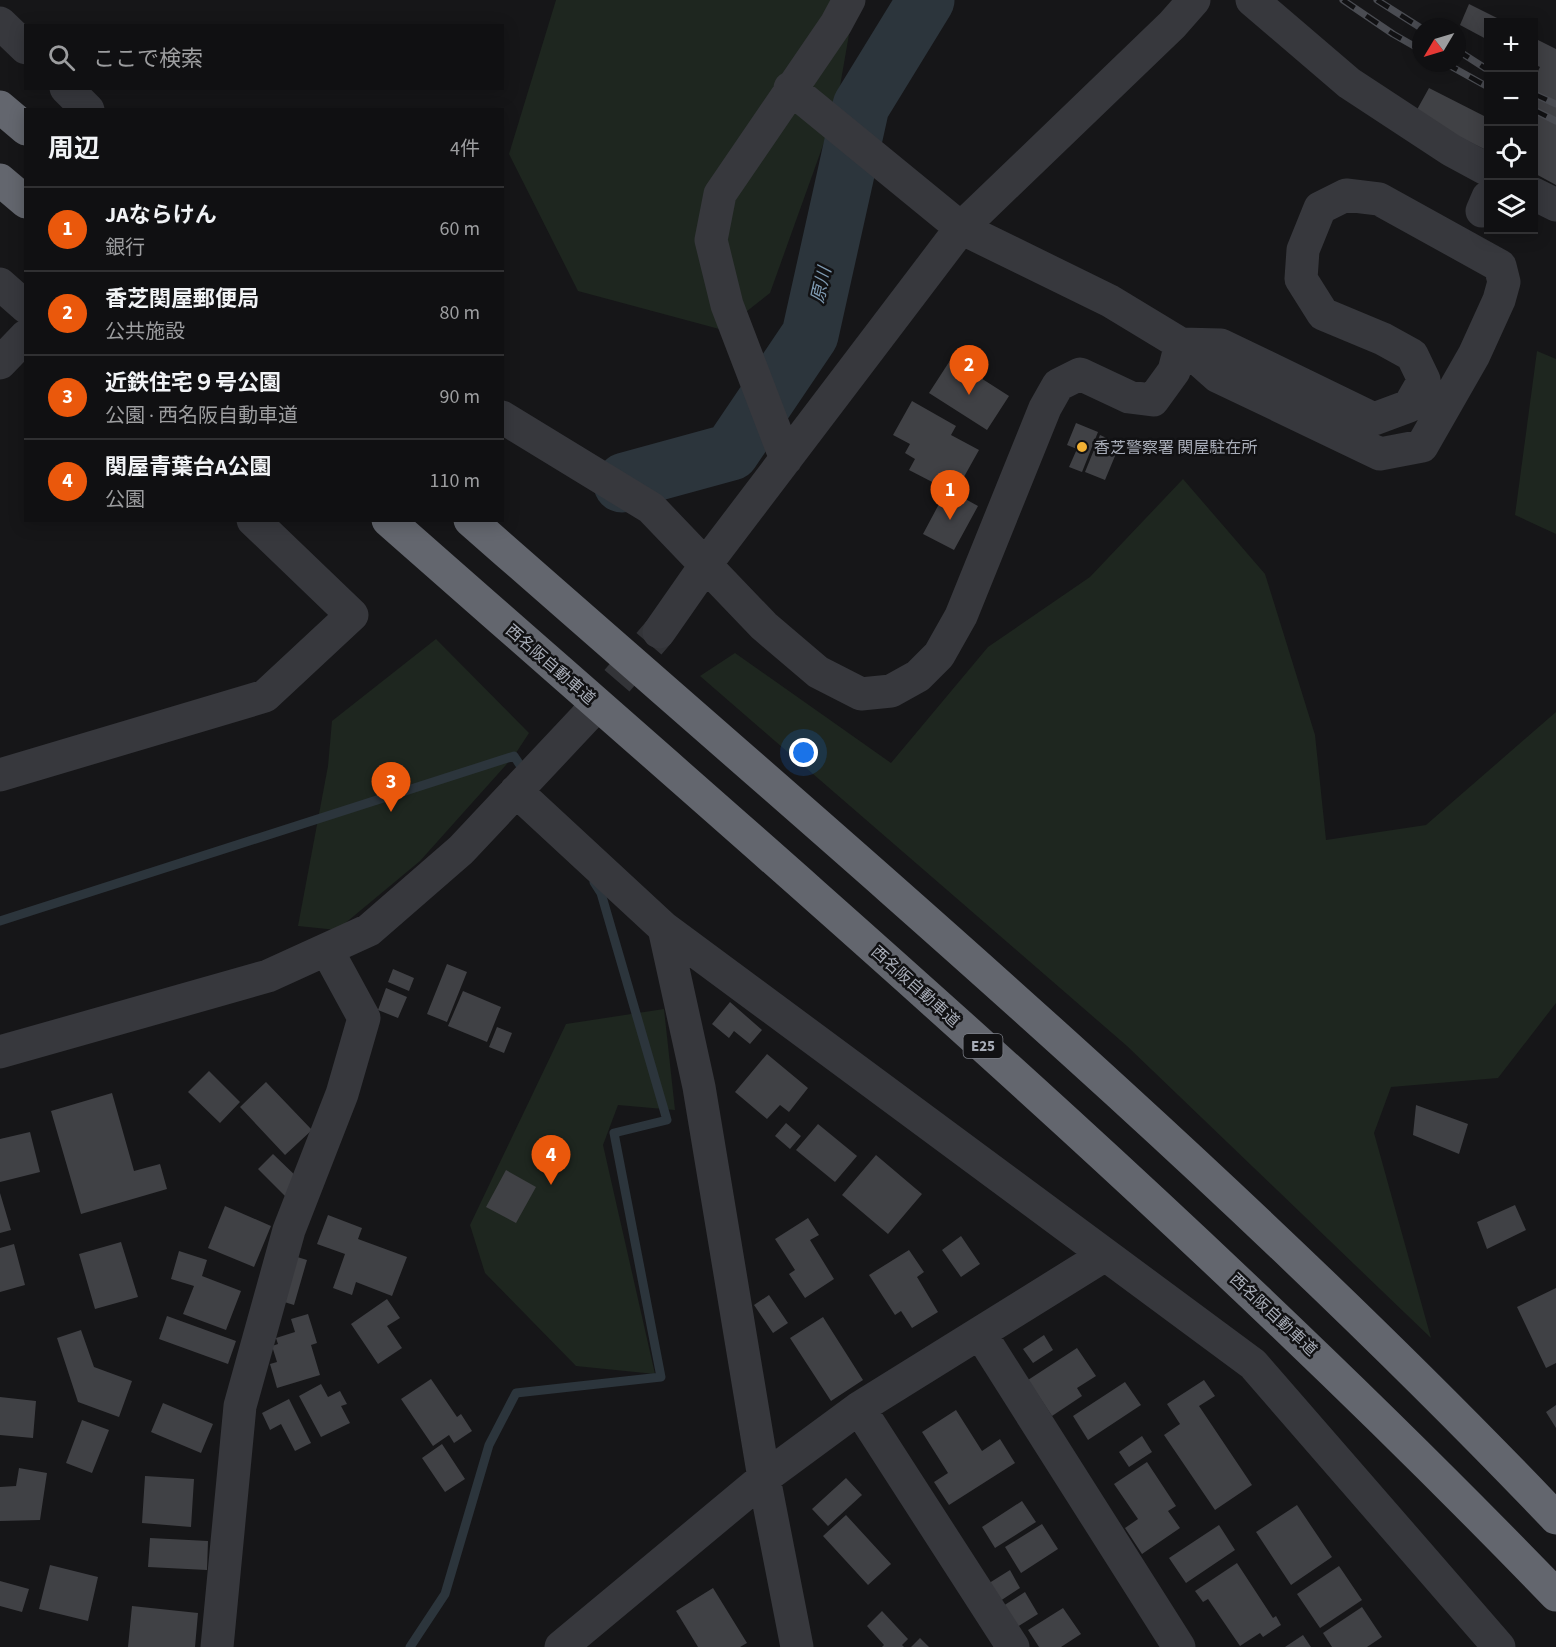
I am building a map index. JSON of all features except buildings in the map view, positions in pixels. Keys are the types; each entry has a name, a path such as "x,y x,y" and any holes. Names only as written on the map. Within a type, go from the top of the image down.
{"highway":[{"path":"0,106 24,127"},
{"path":"0,180 24,200"},
{"name":"西名阪自動車道","path":"389,522 1020,1079 1337,1373 1556,1595"},
{"path":"472,522 1064,1044 1371,1331 1556,1518"}],"street":[{"path":"786,459 727,305 711,240 720,194 790,88 836,24 849,0"},
{"path":"659,632 705,566 961,228 1172,25 1194,0"},
{"path":"1252,0 1349,83 1451,150 1484,168"},
{"path":"0,23 24,46"},
{"path":"790,88 961,228 1110,301 1181,344 1217,376 1380,454 1422,446 1474,355 1499,300 1504,282 1500,266 1378,199 1346,195 1320,208 1303,250 1301,279 1323,314 1383,339 1412,355 1424,380 1409,406 1374,419 1221,345 1181,344"},
{"path":"68,90 86,108"},
{"path":"1538,196 1556,205"},
{"path":"0,284 24,305"},
{"path":"0,363 24,338"},
{"path":"504,418 651,508 764,626 818,672 861,694 891,691 918,676 939,655 961,616 1045,408 1058,385 1080,374 1129,397 1153,400 1174,371 1181,344"},
{"path":"5,767 265,696 352,615 255,522"},
{"path":"0,1052 268,976 369,930 461,850 585,718"},
{"path":"516,791 664,928 1253,1364 1499,1647"},
{"path":"664,928 699,1087 764,1478 797,1647"},
{"path":"217,1647 240,1406 289,1230 342,1094 364,1018 327,950"},
{"path":"561,1647 764,1478 859,1408 1105,1255"},
{"path":"980,1333 1179,1647"},
{"path":"859,1408 1013,1647"}],"shaded area":[{"path":"556,0 855,0 836,109 770,293 723,330 578,291 509,154"},
{"path":"1537,351 1556,359 1556,534 1515,515"},
{"path":"1183,479 1265,574 1315,735 1326,840 1426,825 1556,712 1556,1003 1498,1078 1391,1087 1374,1133 1431,1338 1127,1046 700,676 735,653 891,763 988,647 1090,577"},
{"path":"436,639 529,733 514,756 420,861 337,930 298,926 328,766 332,721"},
{"path":"664,1009 675,1110 618,1105 603,1145 655,1374 576,1366 485,1273 470,1225 566,1024"}],"waterway":[{"name":"原川","path":"622,484 625,481 731,452 810,335 861,106 926,0"},
{"path":"0,921 514,756 526,774"},
{"path":"410,1647 445,1594 489,1445 516,1393 661,1377 614,1133 667,1120 601,893 594,882"}],"tunnel":[{"path":"585,718 659,632"}],"railway":[{"path":"1343,0 1412,45"},
{"path":"1377,0 1412,22"},
{"path":"1466,56 1484,67"},
{"path":"1461,72 1484,85"},
{"path":"1538,96 1556,104"},
{"path":"1538,112 1556,121"}],"place":[{"name":"香芝関屋郵便局","path":"969,395"},
{"name":"香芝警察署 関屋駐在所","path":"1082,447"},
{"name":"JAならけん","path":"950,520"},
{"name":"近鉄住宅９号公園","path":"391,812"},
{"name":"関屋青葉台A公園","path":"551,1185"}]}
